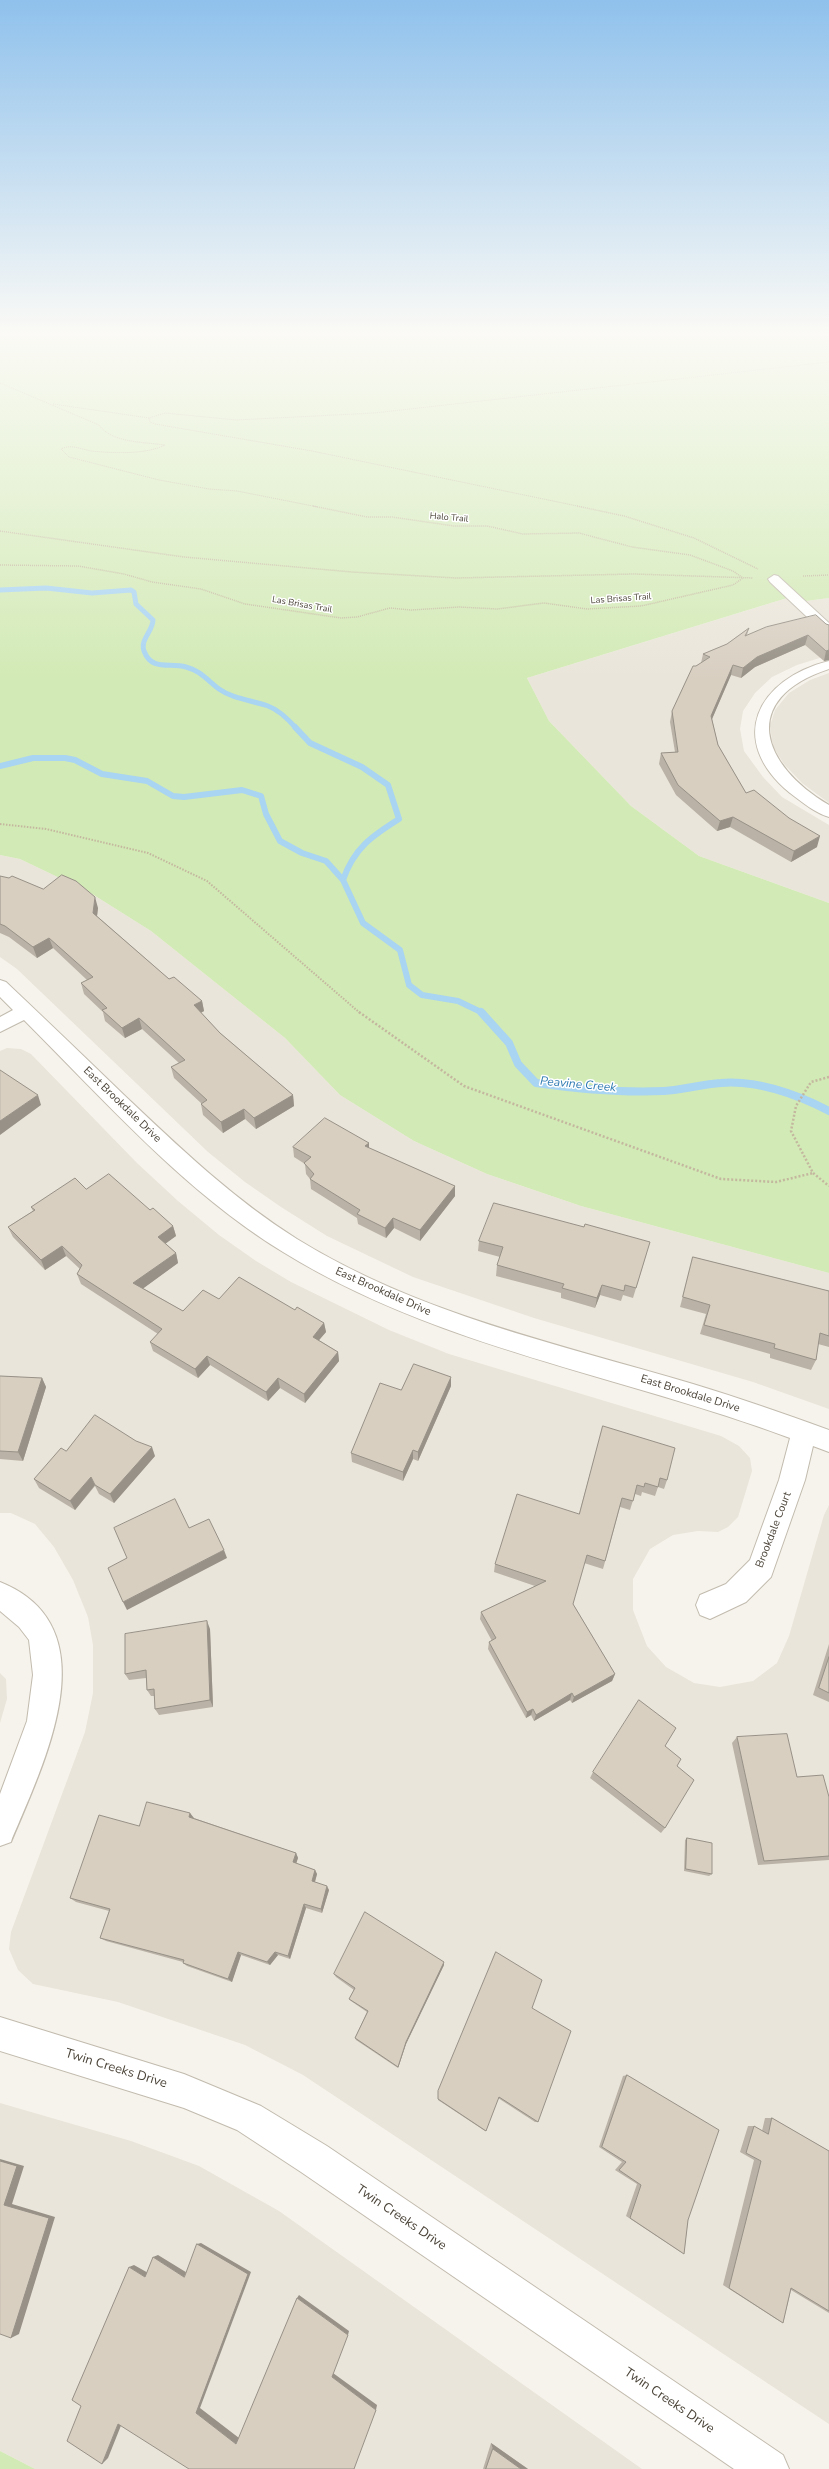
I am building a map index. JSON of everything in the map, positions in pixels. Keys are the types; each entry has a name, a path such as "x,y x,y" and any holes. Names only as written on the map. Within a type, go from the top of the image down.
{"street":[{"path":"774,579 829,630"},
{"path":"829,665 801,676 785,685 773,697 764,711 761,727 761,738 767,754 778,772 794,788 829,812"},
{"name":"East Brookdale Drive","path":"0,986 204,1184 256,1224 294,1248 355,1281 406,1304 473,1329 765,1417 829,1441"},
{"path":"0,1026 25,1011"},
{"name":"Brookdale Court","path":"710,1605 736,1593 762,1568 792,1480 804,1431"},
{"path":"0,1595 21,1609 42,1635 48,1666 48,1695 40,1727 0,1831"},
{"name":"Twin Creeks Drive","path":"0,2034 184,2091 249,2118 314,2159 769,2469"}],"path":[{"name":"Halo Trail","path":"63,451 69,457 149,477 204,488 237,491 264,498 289,500 367,517 392,517 454,526 487,526 522,534 570,532 632,547 690,555 736,572 743,578"},
{"name":"Halo Trail","path":"90,451 114,451"},
{"path":"308,451 624,516 719,548 774,579"},
{"path":"0,531 184,557 360,572 456,578 634,574 743,578"},
{"name":"Las Brisas Trail","path":"0,565 78,566 124,574 152,582 201,589 246,604 341,618 357,617 390,608 411,610 459,607 498,609 544,603 587,609 641,606 733,586 743,578"},
{"path":"0,824 46,829 148,853 207,881 368,1021 464,1086 721,1179 776,1182 812,1173"},
{"path":"829,1077 811,1082 796,1106 791,1131 812,1173 829,1186"}],"shaded area":[{"path":"787,598 829,637 823,657 797,665 772,677 755,693 743,711 740,729 744,751 763,777 782,797 829,825 829,903 699,856 631,806 549,721 527,678"},
{"path":"829,598 829,623 806,601"},
{"path":"829,673 829,803 802,783 784,764 773,747 770,726 775,710 789,693 810,680"},
{"path":"0,855 20,859 89,892 151,931 285,1038 340,1095 414,1141 487,1174 581,1206 829,1273 829,1409 753,1382 534,1318 413,1277 327,1236 281,1207 245,1182 208,1152 17,969 0,957"},
{"path":"7,1048 21,1049 31,1054 137,1163 178,1201 219,1235 256,1261 291,1282 389,1330 449,1354 721,1436 739,1446 750,1458 752,1471 738,1517 728,1527 718,1532 698,1531 673,1535 650,1549 633,1579 633,1610 647,1646 666,1667 694,1683 720,1687 753,1681 777,1663 789,1636 824,1515 829,1505 829,2424 303,2075 245,2045 118,2002 33,1984 18,1970 9,1949 11,1932 85,1732 93,1693 93,1645 88,1617 73,1580 54,1547 35,1524 11,1513 0,1513 0,1051"},
{"path":"0,1673 6,1679 7,1699 0,1723"},
{"path":"0,2103 131,2141 199,2166 279,2211 642,2469 35,2469 0,2451"}],"green space":[{"path":"0,451 829,451 829,598 806,601 785,596 787,598 527,678 549,721 631,806 699,856 829,903 829,1273 581,1206 487,1174 414,1141 340,1095 285,1038 151,931 89,892 20,859 0,855"},
{"path":"0,2451 35,2469 0,2469"}],"building":[{"path":"816,615 829,625 829,650 826,651 808,635 757,657 743,668 733,665 711,716 718,745 746,793 754,790 789,818 820,836 794,851 733,817 720,821 678,785 661,753 678,752 672,711 693,666 696,666 710,657 703,654 727,644 749,628 745,636 766,627"},
{"path":"62,875 76,881 95,897 93,913 169,979 174,977 202,1001 194,1005 220,1033 293,1095 254,1118 244,1109 221,1122 201,1104 207,1100 171,1067 185,1060 139,1018 122,1028 102,1010 107,1008 81,983 93,977 49,938 33,947 5,926 0,924 0,876 9,878 12,876 43,889"},
{"path":"0,1070 38,1095 0,1121"},
{"path":"325,1118 369,1143 365,1146 455,1186 420,1230 393,1218 385,1228 357,1214 360,1210 310,1179 314,1174 304,1163 311,1157 293,1147"},
{"path":"109,1174 150,1210 153,1208 173,1226 158,1237 176,1253 133,1283 183,1311 203,1290 219,1299 239,1277 295,1310 297,1307 324,1323 313,1337 338,1352 304,1394 278,1378 266,1392 207,1356 195,1369 150,1342 162,1329 77,1274 82,1265 62,1246 41,1260 8,1227 35,1210 31,1207 75,1178 86,1189"},
{"path":"494,1203 584,1227 585,1224 650,1242 636,1288 625,1285 624,1291 602,1285 597,1298 562,1288 564,1284 497,1265 503,1247 479,1241"},
{"path":"693,1257 829,1291 829,1336 820,1333 816,1360 774,1348 775,1344 704,1325 710,1305 683,1297"},
{"path":"414,1364 451,1377 418,1452 413,1450 403,1472 351,1453 380,1383 401,1390"},
{"path":"0,1376 42,1378 18,1452 0,1451"},
{"path":"95,1415 136,1441 152,1447 110,1494 95,1485 91,1477 70,1501 34,1479 61,1448 66,1451"},
{"path":"603,1426 675,1448 667,1480 660,1478 658,1487 645,1483 644,1487 637,1485 633,1501 622,1498 605,1561 587,1555 573,1604 615,1674 574,1697 572,1693 536,1715 533,1709 527,1712 489,1642 496,1638 481,1612 546,1581 495,1564 517,1494 579,1514"},
{"path":"175,1499 189,1528 209,1519 224,1550 123,1602 108,1568 127,1558 114,1528"},
{"path":"207,1621 210,1700 155,1709 154,1689 147,1690 146,1670 125,1674 125,1634"},
{"path":"829,1657 829,1693 819,1688"},
{"path":"639,1700 676,1728 665,1746 681,1759 677,1766 694,1780 665,1828 593,1772"},
{"path":"787,1734 797,1777 823,1775 829,1797 829,1856 764,1861 737,1737"},
{"path":"147,1802 190,1813 189,1817 296,1853 293,1862 315,1870 312,1881 327,1886 321,1909 304,1904 288,1956 275,1952 267,1962 238,1952 228,1979 183,1963 184,1960 100,1938 110,1909 70,1898 99,1815 139,1826"},
{"path":"687,1838 712,1843 712,1874 686,1869"},
{"path":"365,1912 444,1962 406,2042 398,2067 355,2038 368,2011 349,1999 355,1988 334,1974"},
{"path":"496,1952 542,1980 532,2008 571,2031 538,2122 499,2097 486,2131 438,2099 438,2091"},
{"path":"627,2075 719,2130 688,2220 684,2254 630,2218 641,2185 619,2170 626,2162 602,2147"},
{"path":"772,2118 829,2151 829,2311 791,2288 783,2323 729,2288 761,2161 746,2153 754,2126 768,2134"},
{"path":"0,2161 17,2166 4,2205 49,2218 11,2338 0,2334"},
{"path":"197,2244 248,2274 196,2413 236,2444 297,2298 348,2335 332,2377 376,2410 354,2469 189,2469 118,2424 102,2464 67,2441 81,2406 72,2400 129,2267 145,2277 153,2257 184,2277"},
{"path":"493,2449 521,2469 486,2469"}],"waterway":[{"path":"0,590 46,588 92,593 131,590 134,592 136,604 153,620 143,647 147,658 157,664 186,667 200,673 224,692 268,706 280,712 296,728"},
{"path":"295,727 310,743 362,767 388,785 399,819 372,837 358,851 347,869 343,880"},
{"name":"Peavine Creek","path":"0,766 33,758 65,758 75,760 102,774 147,781 173,796 184,797 242,790 261,796 266,814 280,841 302,853 326,861 343,880"},
{"name":"Peavine Creek","path":"343,880 363,923 400,950 409,985 422,995 458,1001 481,1012"},
{"name":"Peavine Creek","path":"481,1012 509,1043 518,1064 536,1083 616,1091 671,1090 721,1083 749,1084 763,1086 790,1094 829,1111"}]}
